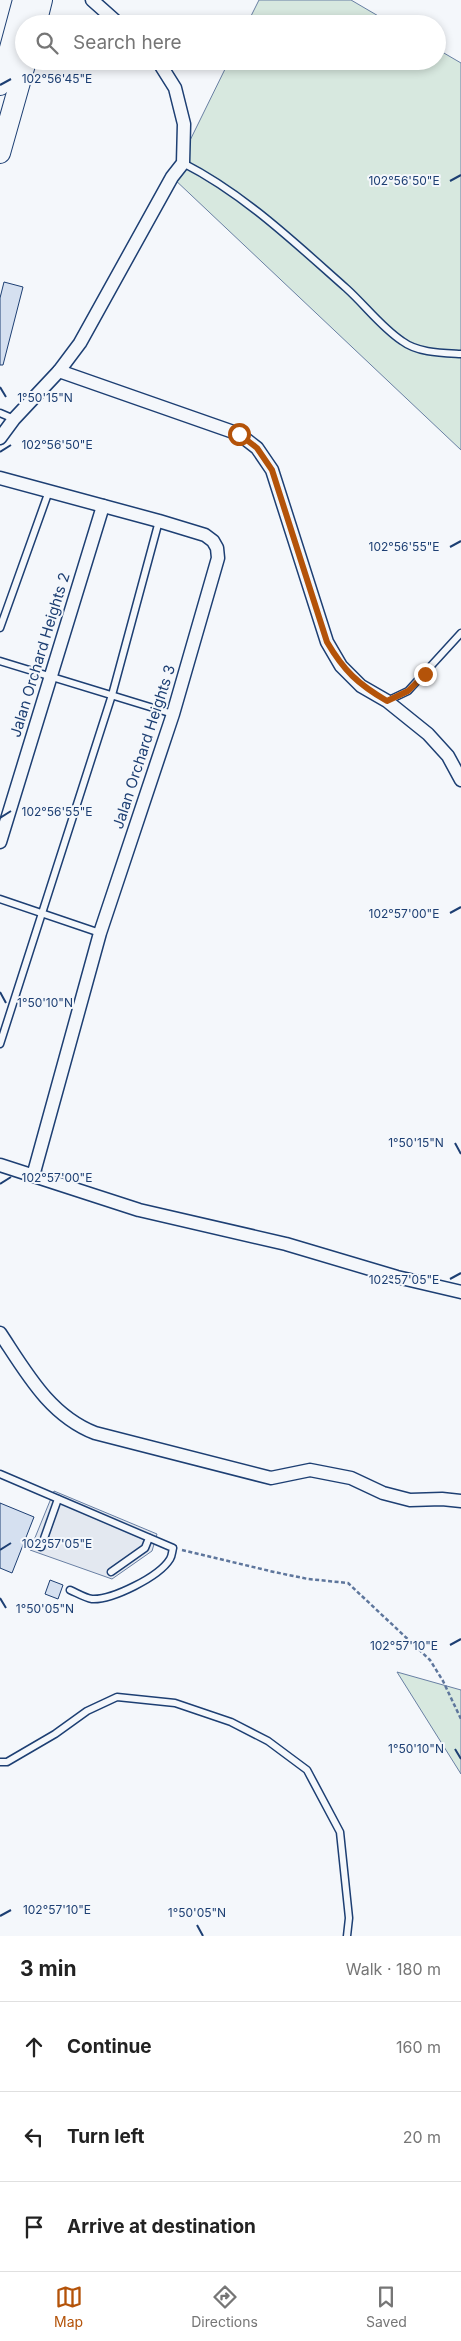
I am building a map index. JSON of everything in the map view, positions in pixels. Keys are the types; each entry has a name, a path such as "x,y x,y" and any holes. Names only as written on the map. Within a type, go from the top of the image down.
{"highway":[{"path":"20,15 23,0"},
{"path":"38,15 42,0"},
{"path":"0,154 10,62 15,38"},
{"path":"0,85 10,62"}],"street":[{"path":"92,0 109,15"},
{"path":"0,438 14,419 59,371 80,343 172,177 183,163 184,124 175,88 164,70"},
{"path":"59,371 239,434 257,448 272,470 327,642 341,666 361,686 387,701 428,734 448,756 461,780"},
{"name":"Jalan Orchard Heights 3","path":"0,478 159,521 206,536 213,541 217,548 218,558 173,714 100,933 33,1176"},
{"name":"Jalan Orchard Heights 2","path":"0,842 103,506"},
{"path":"0,1165 139,1210 286,1244 397,1277 461,1292"},
{"path":"0,1333 39,1393 81,1428 271,1478 310,1470 351,1478 383,1494 410,1500 442,1499 461,1502"}],"lane":[{"path":"183,163 207,175 241,198 347,289 402,342 416,348 461,354"},
{"path":"0,413 14,419"},
{"path":"0,628 49,492"},
{"path":"0,1044 44,913 112,695 159,521"},
{"path":"387,701 408,691 461,633"},
{"path":"0,661 173,714"},
{"path":"0,899 100,933"},
{"path":"0,1474 173,1548 170,1560 158,1571 140,1583 114,1595 91,1599 70,1590"},
{"path":"40,1547 58,1499"},
{"path":"111,1572 145,1548 149,1538"},
{"path":"0,1762 7,1762 55,1734 87,1711 117,1697 175,1703 238,1726 268,1740 307,1770 340,1832 349,1918 347,1936"}],"path":[{"path":"173,1548 274,1572 348,1582 430,1660 443,1681 461,1719"}],"shaded area":[{"path":"259,0 351,0 377,15 252,15"},
{"path":"446,54 461,63 461,450 172,177 225,70 446,70"},
{"path":"54,1491 157,1534 152,1551 112,1579 30,1550"},
{"path":"397,1672 461,1690 461,1774"}],"building":[{"path":"4,282 23,287 3,365 0,365 0,298"},
{"path":"0,1503 34,1517 12,1573 0,1568"},
{"path":"50,1580 63,1585 58,1599 45,1594"}],"route":[{"path":"239,434 257,448 272,470 327,642 341,666 361,686 387,701 408,691 425,674"}]}
